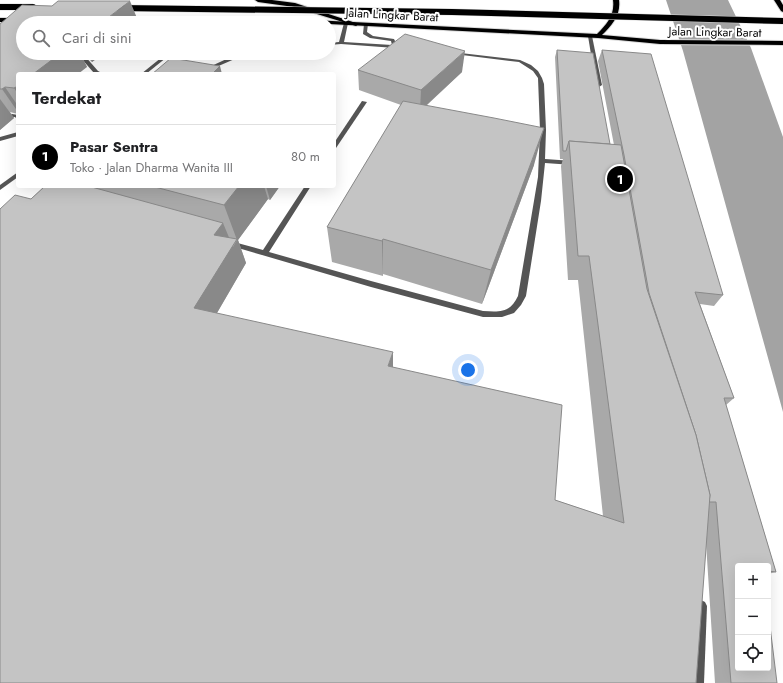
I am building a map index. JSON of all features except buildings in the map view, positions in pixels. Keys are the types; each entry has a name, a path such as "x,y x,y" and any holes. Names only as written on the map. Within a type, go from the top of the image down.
{"highway":[{"path":"258,0 295,5 332,16"},
{"path":"777,0 783,10"},
{"path":"336,17 356,24"}],"main road":[{"path":"594,36 613,20 617,3 616,0"},
{"path":"0,7 40,7"},
{"name":"Jalan Lingkar Barat","path":"111,8 452,12 783,21"},
{"path":"0,20 16,20"},
{"name":"Jalan Lingkar Barat","path":"336,23 594,36 660,42 756,44 783,43"}],"street":[{"path":"341,43 346,23"},
{"path":"366,24 365,33 372,37 392,40 395,47"},
{"path":"594,36 601,97"},
{"path":"336,43 403,48"},
{"path":"220,240 371,284 483,314 499,315 511,312 518,305 522,296 543,161 544,121 540,78 536,71 529,65 520,61 450,53"},
{"path":"86,60 96,72"},
{"path":"146,72 161,60"},
{"path":"201,72 228,60"},
{"path":"336,144 364,102"},
{"path":"0,114 16,116"},
{"path":"0,139 16,135"},
{"path":"543,161 579,164"},
{"path":"0,188 16,176"},
{"path":"265,252 307,188"},
{"path":"698,683 701,598"}],"shaded area":[{"path":"666,0 728,0 751,48 783,137 783,412 683,51"}],"place":[{"name":"Pasar Sentra","path":"620,179"}]}
